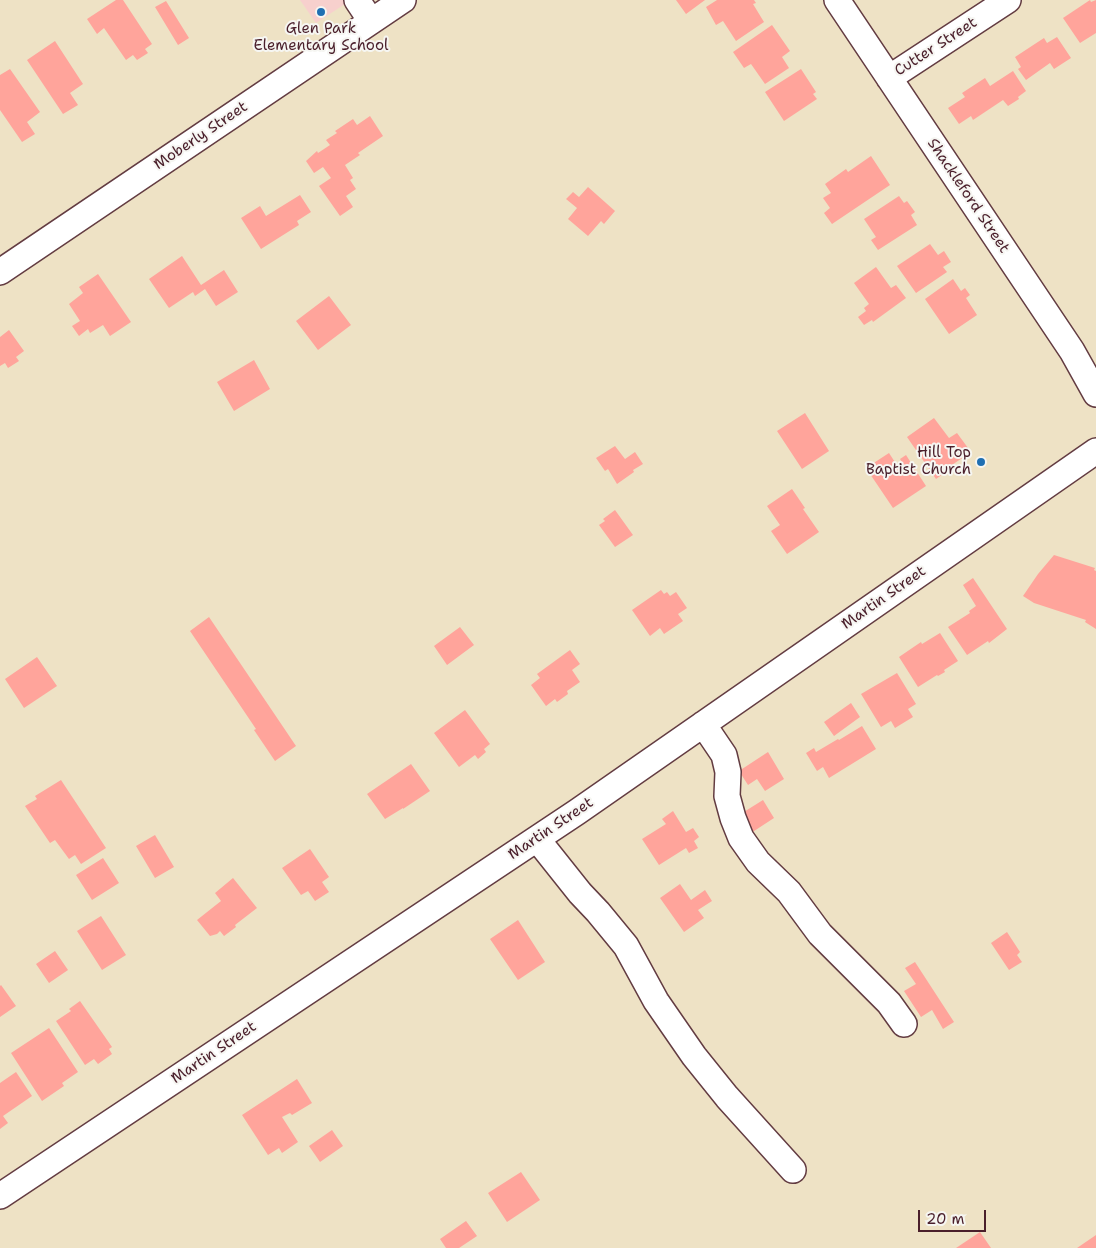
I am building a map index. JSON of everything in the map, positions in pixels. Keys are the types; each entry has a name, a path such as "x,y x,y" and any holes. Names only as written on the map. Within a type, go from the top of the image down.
{"street":[{"path":"357,0 371,21"},
{"name":"Moberly Street","path":"0,272 402,0"},
{"name":"Shackleford Street","path":"836,0 1072,351 1096,394"},
{"name":"Cutter Street","path":"889,78 1008,0"},
{"name":"Martin Street","path":"0,1196 578,812 1096,451"},
{"path":"704,724 724,755 728,772 727,796 741,838 758,862 789,892 820,934 889,1003 904,1024"},
{"path":"537,839 626,946 656,1001 694,1056 727,1097 793,1170"}],"shaded area":[{"name":"Glen Park Elementary School","path":"300,0 351,0 316,23"}],"building":[{"path":"116,0 123,0 152,44 145,49 148,53 137,60 133,55 126,60 104,28 97,34 87,19"},
{"path":"676,0 705,0 686,14"},
{"path":"717,0 754,0 756,3 753,4 764,22 736,41 723,21 716,25 706,7"},
{"path":"1090,0 1091,2 1096,0 1096,33 1080,43 1063,18"},
{"path":"166,1 189,38 178,45 155,7"},
{"path":"772,25 790,51 782,57 789,68 765,84 751,64 744,68 733,52"},
{"path":"1057,37 1071,58 1054,69 1050,63 1026,80 1018,69 1021,67 1015,57 1044,38 1047,43"},
{"path":"55,41 83,84 70,93 78,105 63,114 27,60"},
{"path":"10,69 40,112 27,122 35,134 22,142 0,110 0,75"},
{"path":"801,69 816,92 813,94 817,99 784,121 765,92"},
{"path":"1013,71 1026,91 1018,97 1019,99 1008,106 1003,100 973,120 971,116 959,124 948,108 965,97 962,93 985,78 990,86"},
{"path":"370,116 383,136 358,153 360,155 345,165 353,178 350,180 356,189 346,196 353,207 340,216 319,186 331,178 323,167 314,173 306,161 317,151 318,153 330,145 326,140 337,133 335,131 353,119 357,125"},
{"path":"871,156 890,185 832,224 824,213 830,208 823,198 831,193 825,184 846,169 848,172"},
{"path":"588,187 615,211 604,224 601,221 588,236 568,219 577,208 566,199 573,192 579,197"},
{"path":"300,195 311,212 297,221 299,225 261,249 241,218 260,206 266,216"},
{"path":"899,196 904,203 907,201 915,212 911,215 917,225 878,250 871,240 876,237 864,219"},
{"path":"930,244 938,255 944,251 951,262 943,267 947,272 916,293 897,266"},
{"path":"182,256 201,285 224,270 238,292 216,306 205,289 195,296 193,292 169,308 149,279"},
{"path":"876,267 891,288 896,285 906,298 873,322 872,320 864,325 858,317 866,311 864,308 869,304 854,283"},
{"path":"98,274 131,322 110,336 103,325 90,333 88,329 79,336 72,326 80,321 69,304 83,293 79,287"},
{"path":"953,279 961,291 965,288 970,295 966,298 977,315 949,334 925,299"},
{"path":"329,296 351,325 318,350 296,321"},
{"path":"9,330 24,351 16,357 19,361 8,368 5,363 0,366 0,337"},
{"path":"254,360 270,389 234,411 217,382"},
{"path":"805,413 829,451 802,469 777,431"},
{"path":"934,418 949,438 957,433 971,452 949,467 950,469 936,479 907,437"},
{"path":"615,446 625,459 635,452 643,464 617,484 608,469 605,471 596,458"},
{"path":"889,453 902,473 907,470 900,459 906,455 926,486 893,508 866,468"},
{"path":"792,489 819,532 787,554 771,531 780,525 767,506"},
{"path":"615,510 633,535 615,547 599,525 605,521 603,519"},
{"path":"1054,555 1095,568 1096,629 1085,622 1086,620 1034,603 1023,596"},
{"path":"973,578 1007,629 989,643 988,641 967,655 948,627 970,613 969,611 976,606 963,585"},
{"path":"661,590 664,594 667,592 670,596 676,592 687,608 678,614 683,621 664,634 660,628 650,636 632,610"},
{"path":"209,617 296,746 275,761 254,730 256,729 190,631"},
{"path":"460,627 474,645 447,665 434,646"},
{"path":"940,633 958,661 944,670 945,672 918,687 899,657 921,642 922,644"},
{"path":"570,650 580,664 572,670 580,682 567,691 568,694 557,702 555,699 546,706 531,685 540,678 537,674"},
{"path":"37,657 57,686 24,708 5,679"},
{"path":"897,673 916,704 908,709 913,717 895,728 891,721 881,727 861,694"},
{"path":"851,703 860,717 834,736 824,722"},
{"path":"465,710 490,744 484,749 486,752 478,759 475,755 459,767 434,733"},
{"path":"862,726 876,749 829,778 823,767 817,771 806,753 814,748 816,752"},
{"path":"768,752 784,779 765,791 757,779 748,785 739,771"},
{"path":"411,764 430,791 385,819 367,794"},
{"path":"61,780 106,848 81,864 75,855 69,859 55,840 50,843 25,806 37,799 35,796"},
{"path":"763,800 774,818 751,833 739,815"},
{"path":"673,811 686,832 693,828 699,837 694,841 698,848 689,853 686,848 659,865 642,839 666,824 662,819"},
{"path":"155,835 174,867 155,878 136,846"},
{"path":"310,849 329,877 322,882 329,892 315,901 308,891 301,895 282,868"},
{"path":"103,858 119,883 92,900 76,875"},
{"path":"233,878 257,908 224,936 220,931 210,936 197,920 221,901 215,893"},
{"path":"680,884 691,900 705,890 712,901 698,910 704,918 684,932 660,898"},
{"path":"101,916 126,955 102,970 77,931"},
{"path":"518,920 545,962 518,980 490,939"},
{"path":"1007,932 1020,952 1017,955 1022,962 1009,970 991,943"},
{"path":"55,951 68,970 49,983 36,964"},
{"path":"915,962 954,1022 943,1029 932,1010 921,1017 904,991 916,984 905,968"},
{"path":"0,986 16,1006 0,1017"},
{"path":"80,1001 112,1047 109,1049 112,1054 98,1064 94,1059 85,1065 56,1021 71,1011 69,1009"},
{"path":"49,1028 78,1072 62,1083 64,1086 42,1101 11,1053"},
{"path":"16,1072 32,1096 3,1116 8,1123 0,1129 0,1083"},
{"path":"297,1079 312,1103 292,1115 290,1113 282,1117 298,1142 282,1153 279,1148 268,1155 242,1115"},
{"path":"332,1130 343,1146 320,1162 309,1146"},
{"path":"521,1172 540,1200 507,1222 488,1193"},
{"path":"466,1221 477,1236 459,1248 446,1248 440,1239"},
{"path":"980,1232 991,1248 956,1248"},
{"path":"1096,1235 1096,1248 1077,1248"}],"place":[{"name":"Glen Park Elementary School","path":"321,12"},
{"name":"Hill Top Baptist Church","path":"981,462"}]}
